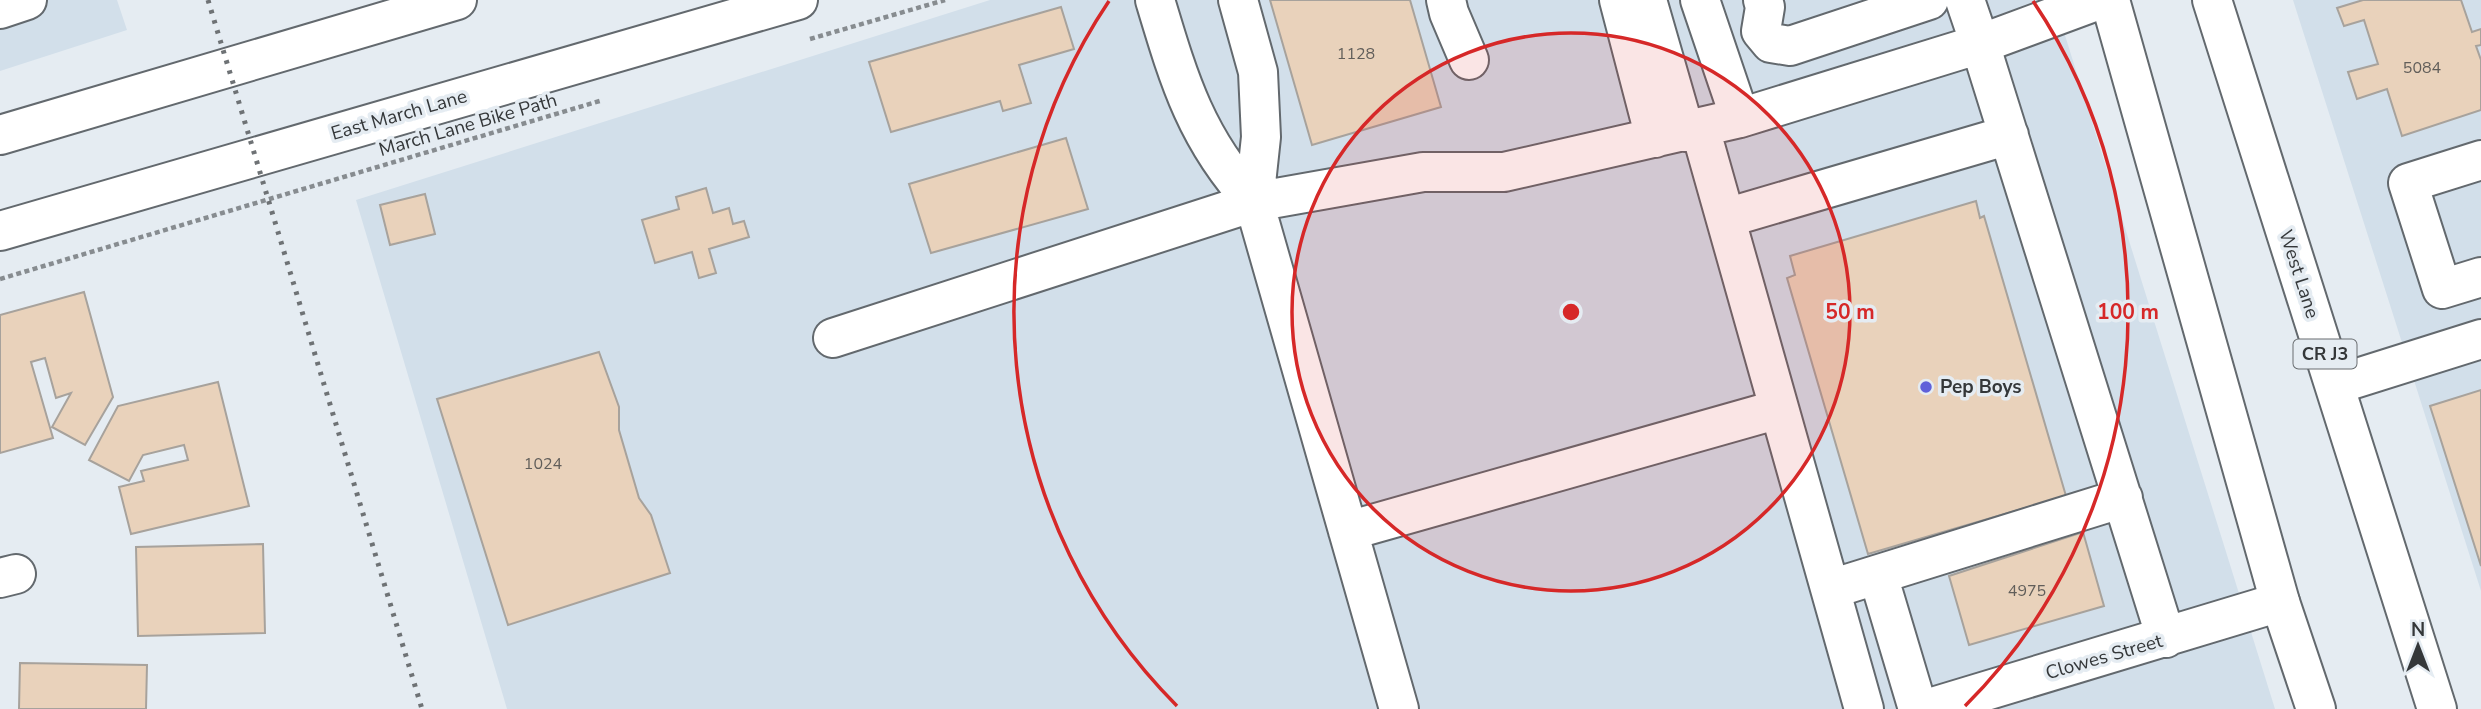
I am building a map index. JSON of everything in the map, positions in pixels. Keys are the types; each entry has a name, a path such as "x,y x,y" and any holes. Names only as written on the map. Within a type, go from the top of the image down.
{"main road":[{"path":"0,9 27,0"},
{"path":"0,135 457,0"},
{"name":"East March Lane","path":"0,231 797,0"},
{"path":"1155,0 1179,82 1209,144 1230,176 1254,202"},
{"path":"1238,0 1258,72 1261,136 1254,202 1399,709"},
{"path":"1446,0 1469,60"},
{"path":"1619,0 1680,133 1726,218 1864,709"},
{"path":"1647,0 1680,133"},
{"path":"1700,0 1740,118"},
{"path":"1772,2 1761,31 1771,43 1790,46 1928,0"},
{"path":"1965,0 2166,638"},
{"path":"833,338 1254,202 1423,172 1504,172 1680,133 1740,118 1980,44 2099,0"},
{"path":"2110,0 2280,602 2316,709"},
{"name":"West Lane","path":"2212,0 2437,709"},
{"path":"1726,218 2009,135"},
{"path":"2481,160 2408,183 2442,289 2481,277"},
{"path":"2335,385 2481,339"},
{"path":"1348,531 1779,409"},
{"path":"1831,589 2123,498"},
{"path":"1878,575 1918,709"},
{"name":"Clowes Street","path":"1926,709 2280,602"}],"path":[{"path":"804,41 945,0"},
{"name":"March Lane Bike Path","path":"0,279 607,99"}],"shaded area":[{"path":"0,0 117,0 127,30 0,71"},
{"path":"990,0 2054,0 2275,709 507,709 356,200"},
{"path":"2293,0 2481,0 2481,591"}],"building":[{"path":"1270,0 1410,0 1441,107 1312,145"},
{"path":"2363,0 2461,0 2472,32 2481,29 2481,45 2476,46 2481,60 2481,110 2402,136 2387,89 2357,99 2348,72 2378,64 2364,20 2344,26 2337,8"},
{"path":"1061,7 1074,49 1019,65 1031,103 1003,111 1000,101 891,132 869,62"},
{"path":"1066,138 1088,209 931,253 909,184"},
{"path":"706,188 713,213 729,208 733,224 744,221 749,237 709,249 716,273 699,278 692,252 655,263 642,220 679,209 676,197"},
{"path":"425,194 435,234 390,245 380,205"},
{"name":"Pep Boys","path":"1976,201 1980,218 1984,216 2066,496 1868,554 1787,278 1795,275 1790,256"},
{"path":"84,292 113,397 85,445 52,427 71,393 56,398 45,358 31,362 53,438 0,453 0,315"},
{"path":"599,352 619,407 619,430 639,498 651,515 670,573 508,625 437,399"},
{"path":"218,382 249,506 131,534 119,487 144,481 141,471 188,460 184,445 143,455 129,481 89,460 118,406"},
{"path":"2481,390 2481,566 2430,406"},
{"path":"2083,532 2104,606 1969,645 1949,576"},
{"path":"263,544 265,633 138,636 136,547"},
{"path":"20,663 147,665 146,709 19,709"}],"railway":[{"path":"208,0 422,709"}],"place":[{"name":"Pep Boys","path":"1926,387"}]}
